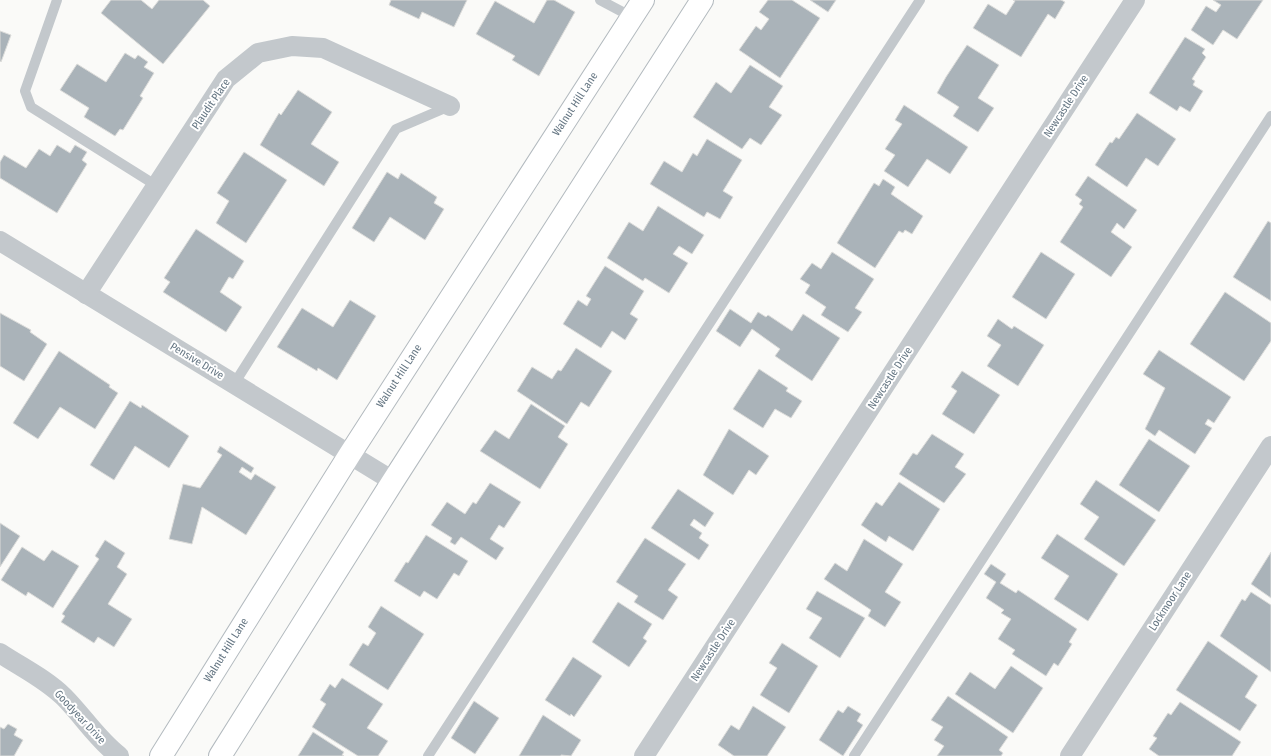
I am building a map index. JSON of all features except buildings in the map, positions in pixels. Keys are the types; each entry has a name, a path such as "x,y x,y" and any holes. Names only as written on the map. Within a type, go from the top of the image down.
{"main road":[{"path":"220,756 393,481 702,0"},
{"name":"Walnut Hill Lane","path":"161,756 350,454 637,9"}],"street":[{"name":"Newcastle Drive","path":"644,756 1135,0"},
{"name":"Plaudit Place","path":"86,294 226,79 258,53 292,46 323,48 450,106"},
{"name":"Pensive Drive","path":"0,241 393,481"},
{"name":"Lockmoor Lane","path":"1070,756 1271,446"},
{"name":"Goodyear Drive","path":"0,653 48,683 64,697 98,736 119,756"}],"lane":[{"path":"57,0 25,91 31,107 157,186"},
{"path":"600,0 637,9"},
{"path":"428,756 920,0"},
{"path":"234,384 396,129 450,106"},
{"path":"854,756 1271,116"}]}
